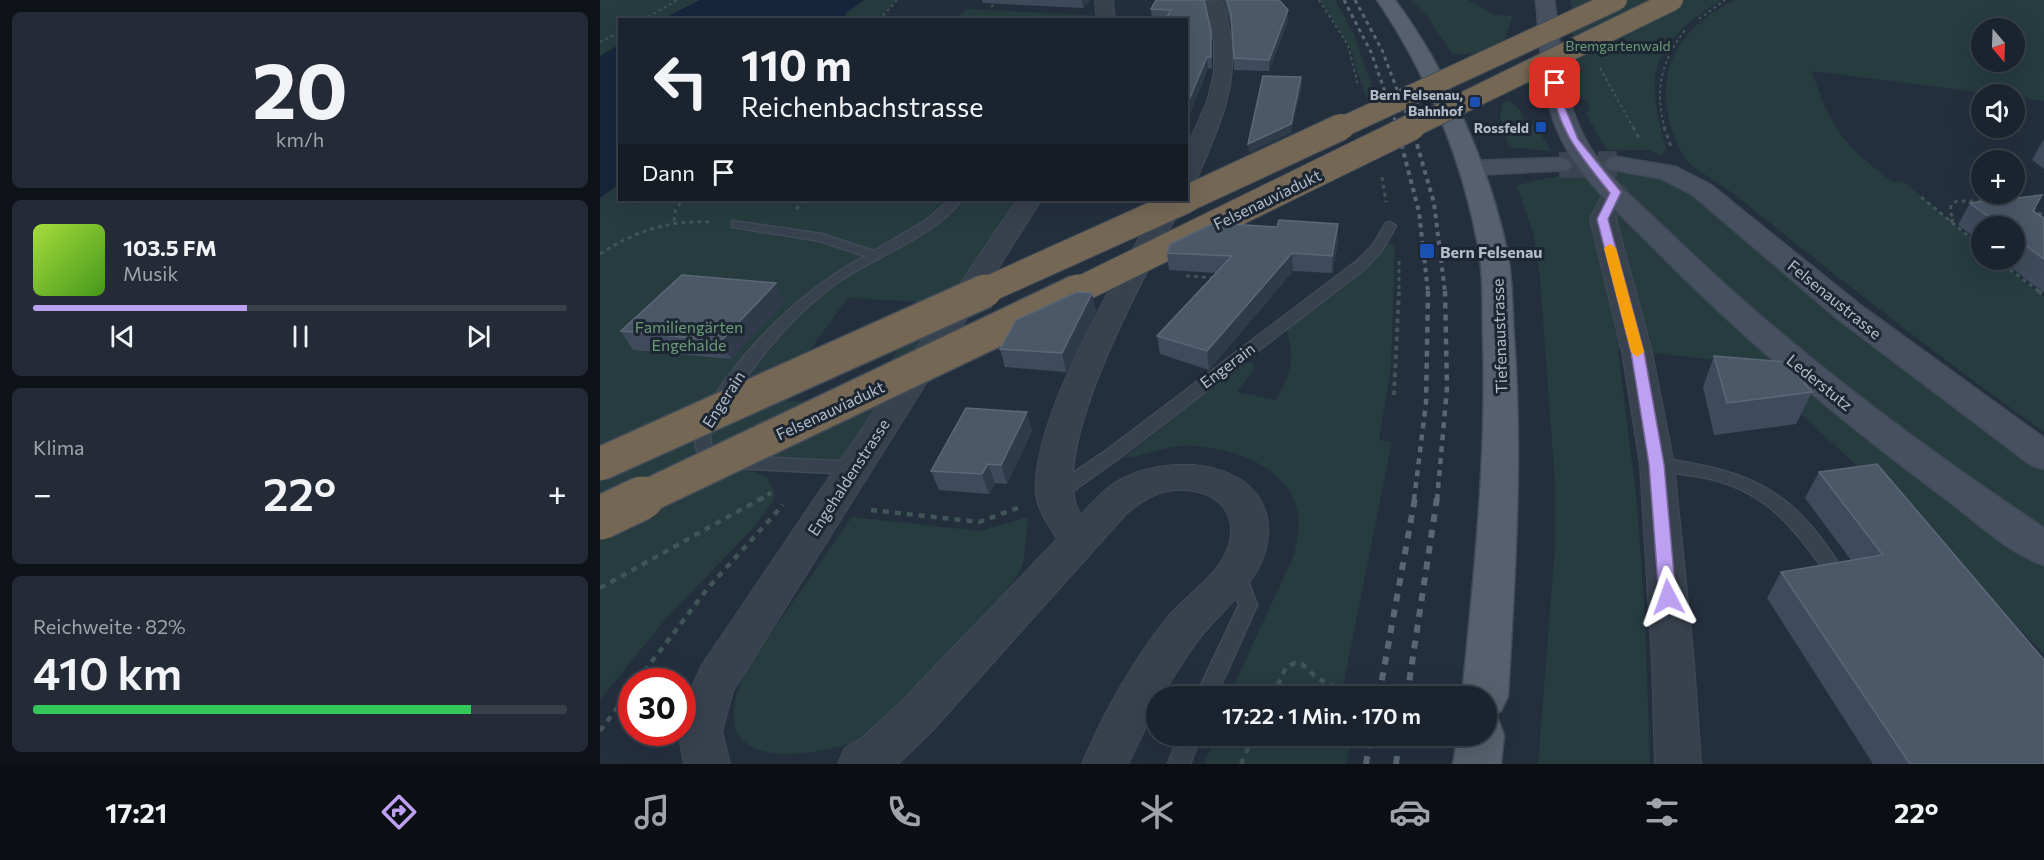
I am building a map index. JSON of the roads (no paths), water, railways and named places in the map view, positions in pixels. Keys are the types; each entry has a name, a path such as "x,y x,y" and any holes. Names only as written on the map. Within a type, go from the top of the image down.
{"highway":[{"name":"Felsenauviadukt","path":"1188,198 1617,0"},
{"name":"Felsenauviadukt","path":"600,518 903,376 1673,0"},
{"name":"Felsenauviadukt","path":"600,464 1182,201"}],"main road":[{"name":"Tiefenaustrasse","path":"1386,0 1408,30 1471,168 1481,195 1494,254 1502,380 1501,492 1486,686"},
{"path":"1477,764 1479,746"}],"street":[{"path":"1104,0 1106,18"},
{"name":"Lederstutz","path":"1545,0 1560,108 1573,139 1616,178 1667,246 1769,341 1912,455 2044,549"},
{"path":"1188,171 1216,106 1224,72 1223,45 1214,1"},
{"path":"1471,168 1559,165"},
{"name":"Felsenaustrasse","path":"1616,178 1667,172 1702,190 1849,312 2044,456"},
{"path":"1616,178 1603,219 1637,352 1657,464 1673,662 1678,764"},
{"name":"Engehaldenstrasse","path":"707,764 699,745 701,714 717,679 1028,201"},
{"path":"1078,540 1066,523 1038,501 1054,473 1059,442 1078,391 1173,201"},
{"path":"861,764 878,753 917,716 1113,504 1141,485 1176,476 1209,479 1233,492 1247,513 1248,543 1244,555 1228,578 1183,628 1144,688 1105,764"}],"lane":[{"name":"Engerain","path":"854,468 734,462 704,452 701,430 747,362 778,325 836,278 933,222 955,201"},
{"path":"736,224 822,238 875,255"},
{"name":"Engerain","path":"1038,501 1113,454 1362,264 1378,247 1390,226"},
{"path":"1657,464 1723,475 1769,497 1786,510 1828,562"},
{"path":"1211,686 1248,604 1241,586 1228,578"},
{"path":"1179,764 1186,746"}],"water":[{"path":"700,0 864,0 846,13 844,18 665,18"},
{"path":"618,46 618,185 600,198 600,56"}],"tunnel":[{"path":"1559,165 1617,164"}],"railway":[{"path":"1344,0 1371,52 1398,129"},
{"path":"1355,0 1382,50 1412,129"},
{"path":"1397,127 1419,212 1428,292"},
{"path":"1412,127 1434,203 1445,292"},
{"path":"1437,500 1447,388 1445,291"},
{"path":"1414,500 1426,403 1428,292"},
{"path":"1381,686 1415,498"},
{"path":"1409,686 1437,498"},
{"path":"1366,764 1369,746"},
{"path":"1396,764 1398,746"}],"place":[{"name":"Bern Felsenau, Bahnhof","path":"1475,102"},
{"name":"Rossfeld","path":"1541,127"},
{"name":"Bern Felsenau","path":"1427,251"}],"park label":[{"name":"Bremgartenwald","path":"1618,45"},
{"name":"Familiengärten Engehalde","path":"689,335"}]}
